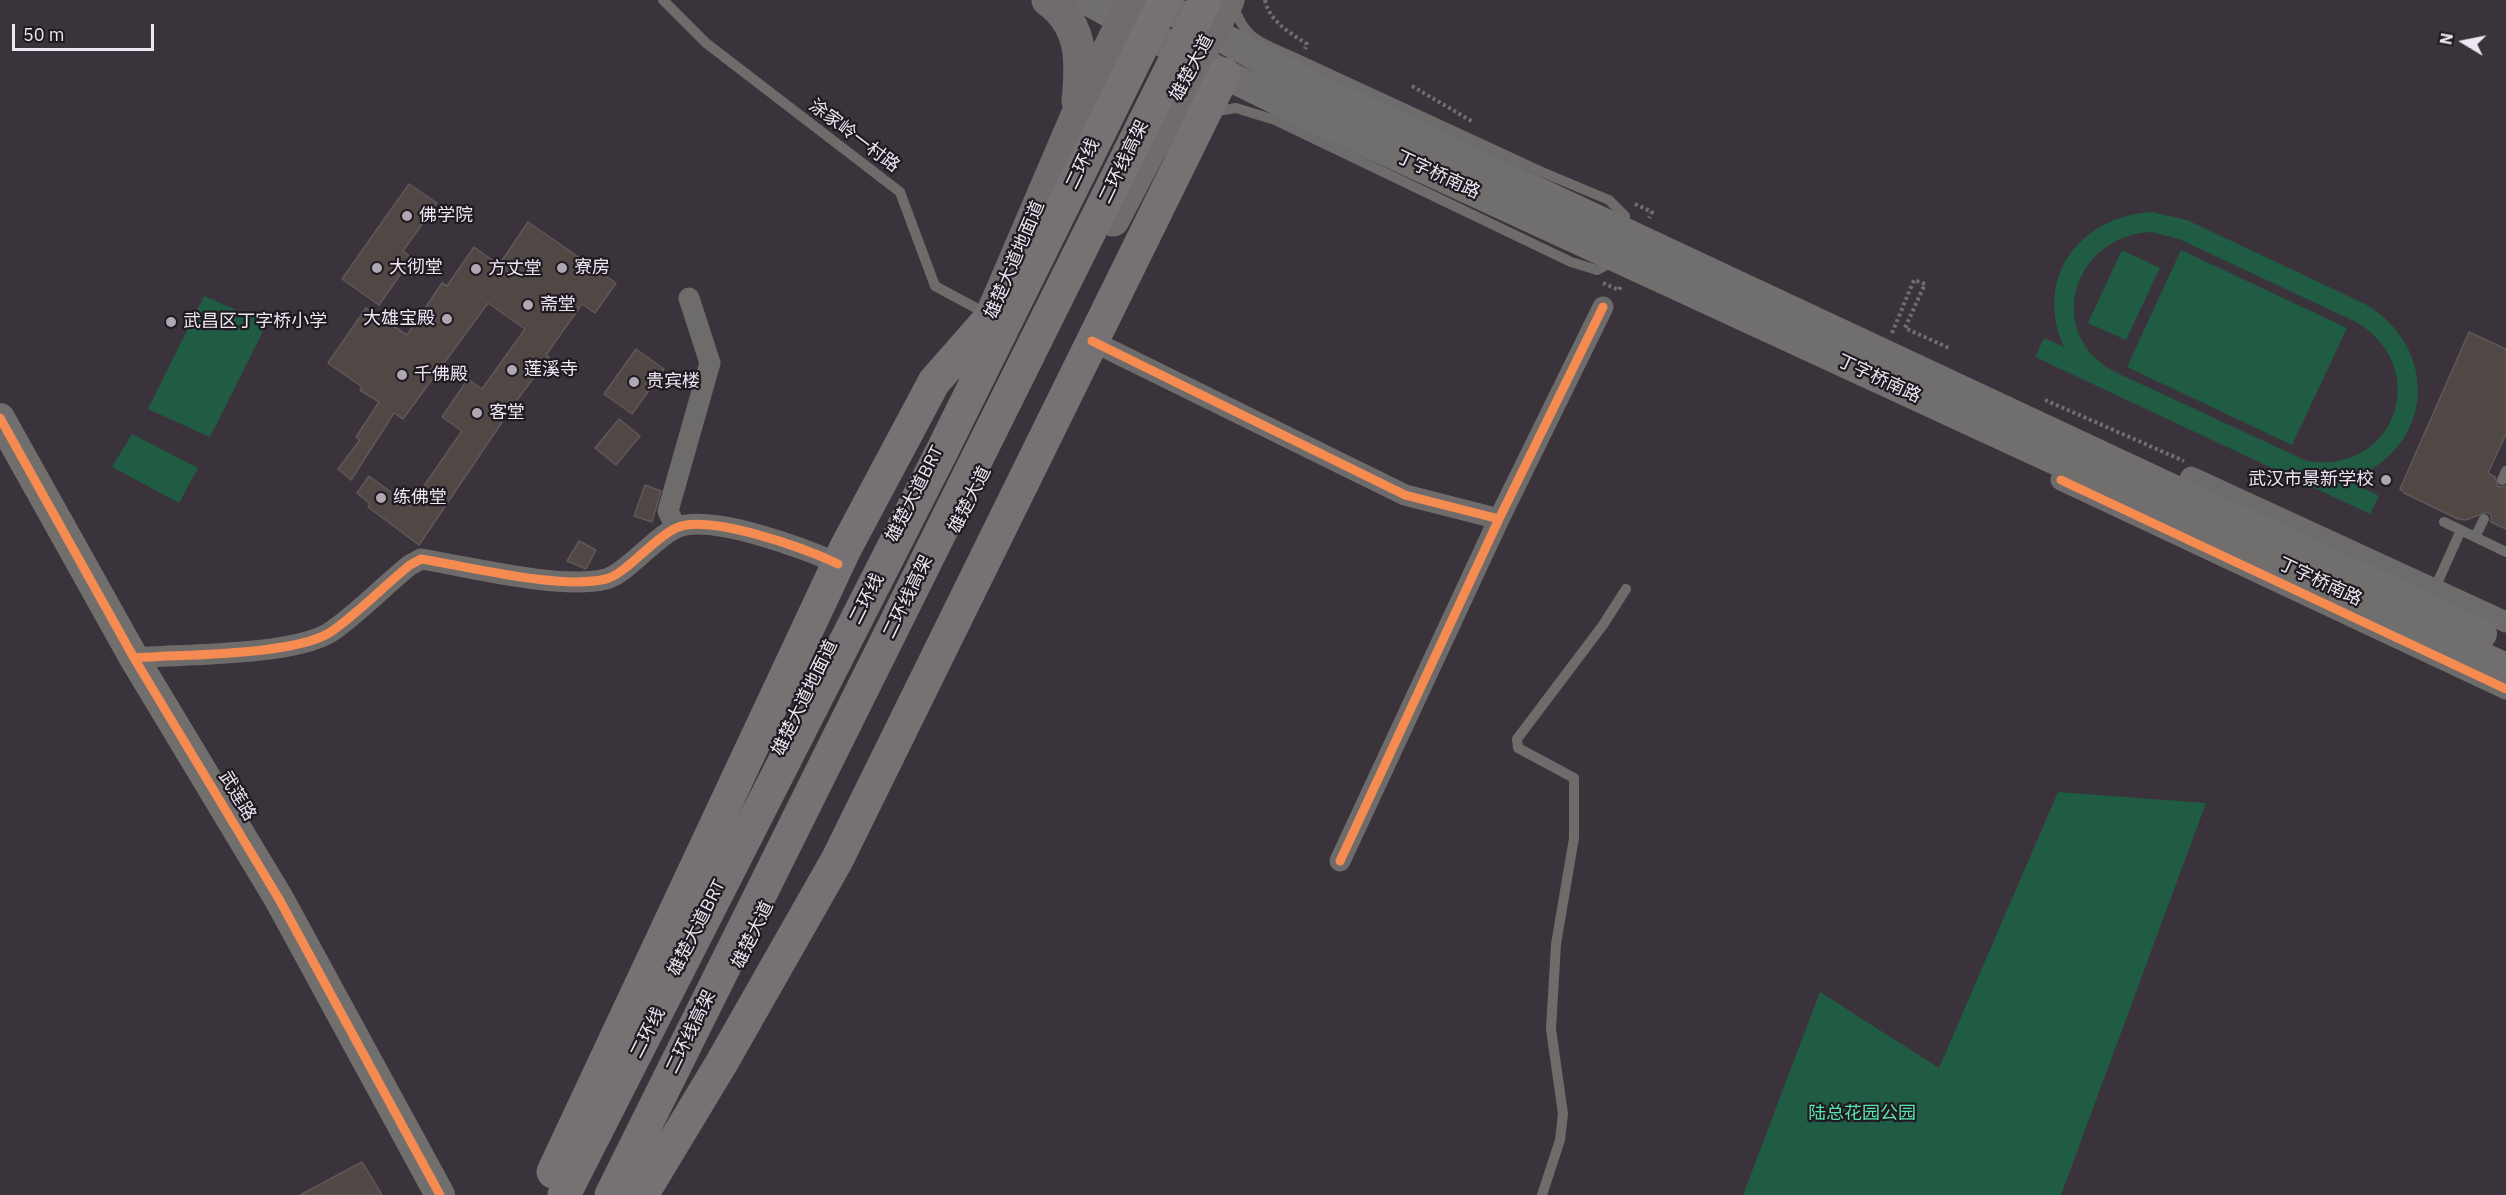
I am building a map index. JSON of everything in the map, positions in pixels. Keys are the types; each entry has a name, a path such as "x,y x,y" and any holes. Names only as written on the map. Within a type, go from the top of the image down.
{"highway":[{"name":"二环线高架","path":"611,1195 1205,0"},
{"name":"二环线","path":"564,1195 936,462 1165,19"},
{"path":"642,1195 721,1064 837,860 1205,113 1210,55"},
{"path":"542,1195 838,564 934,382 991,317"}],"main road":[{"path":"1048,0 1064,14 1076,32 1081,60 1076,118"},
{"path":"1086,0 1165,19 1210,55"},
{"name":"雄楚大道","path":"618,1195 736,969 841,753 1210,55 1230,0"},
{"name":"雄楚大道地面道","path":"557,1195 669,979 991,317 1076,118 1128,11"},
{"name":"丁字桥南路","path":"1210,55 1262,60 1314,103 2506,668"},
{"name":"丁字桥南路","path":"1210,55 1252,88 1314,103 2506,645"},
{"name":"武莲路","path":"0,418 134,658 279,899 440,1195"}],"street":[{"path":"134,658 277,648 328,633 410,565 421,559 567,582 608,579 668,516 710,363 690,298"},
{"path":"1340,861 1499,519 1603,307"},
{"path":"1092,341 1405,495 1499,519"},
{"path":"2167,531 2191,477 2506,622"},
{"path":"2061,480 2506,689"},
{"path":"668,516 804,548 838,564"}],"lane":[{"name":"涂家岭一村路","path":"663,0 706,43 900,192 935,285 991,317"},
{"path":"1205,113 1236,108 1275,120 1571,262 1597,270 1613,262 1625,240 1625,216 1609,200 1542,172 1252,38 1238,20 1230,0"},
{"path":"1262,60 1291,56"},
{"path":"1252,88 1275,120"},
{"name":"雄楚大道BRT","path":"912,537 981,399"},
{"path":"2475,537 2484,519"},
{"path":"2444,522 2506,552"},
{"path":"2436,588 2461,530"},
{"path":"1542,1195 1560,1140 1563,1114 1551,1029 1556,944 1574,838 1574,778 1518,748 1516,739 1603,625 1626,589"}],"path":[{"path":"1265,0 1266,8 1285,30 1296,37"},
{"path":"1891,334 1914,280 1925,284 1905,328 1951,349"}],"green space":[{"path":"2152,212 2187,220 2365,304 2390,323 2407,347 2416,372 2418,398 2411,424 2397,447 2376,466 2347,480 2379,496 2370,514 2035,357 2044,338 2064,347 2056,322 2055,297 2059,275 2069,255 2084,238 2104,225 2126,216","holes":["2151,232 2179,239 2356,322 2380,341 2393,365 2398,389 2394,414 2382,435 2363,452 2338,461 2307,461 2117,373 2094,356 2080,336 2074,313 2076,290 2086,269 2102,251 2124,238"]},
{"path":"2122,250 2160,268 2126,340 2088,323"},
{"path":"2181,250 2347,328 2292,445 2127,367"},
{"path":"204,296 267,323 210,437 148,409"},
{"path":"132,434 198,468 179,503 112,467"},
{"name":"陆总花园公园","path":"2058,792 2206,803 2061,1195 1743,1195 1820,992 1939,1068"}],"building":[{"path":"409,184 437,203 403,251 412,258 379,305 342,279"},
{"path":"528,222 616,283 595,313 582,304 546,355 549,357 517,400 419,545 368,507 370,504 357,493 369,476 410,506 462,431 442,417 468,379 482,389 525,329 488,303 403,419 394,413 351,480 338,469 360,440 356,437 379,402 360,390 362,387 328,363 366,308 407,335 442,283 447,286 474,247 499,265"},
{"path":"2469,332 2506,349 2506,434 2488,473 2495,477 2498,487 2506,486 2506,529 2491,522 2491,515 2487,512 2466,520 2458,519 2400,489"},
{"name":"贵宾楼","path":"636,349 664,369 632,414 604,394"},
{"path":"619,419 640,436 616,465 595,448"},
{"path":"645,485 661,491 652,522 634,516"},
{"path":"579,541 596,550 586,569 567,561"},
{"path":"362,1162 382,1195 300,1195"}],"cycle path":[{"path":"1340,861 1499,519 1603,307"},
{"path":"1092,341 1405,495 1499,519"},
{"path":"0,418 134,658 279,899 440,1195"},
{"path":"2061,480 2506,689"},
{"path":"134,658 235,653 311,641 338,627 410,565 421,559 540,580 587,582 614,576 676,528 710,525 757,534 838,564"}],"place":[{"name":"佛学院","path":"407,216"},
{"name":"大彻堂","path":"377,268"},
{"name":"寮房","path":"562,268"},
{"name":"方丈堂","path":"476,269"},
{"name":"斋堂","path":"528,305"},
{"name":"大雄宝殿","path":"447,319"},
{"name":"武昌区丁字桥小学","path":"171,322"},
{"name":"莲溪寺","path":"512,370"},
{"name":"千佛殿","path":"402,375"},
{"name":"贵宾楼","path":"634,382"},
{"name":"客堂","path":"477,413"},
{"name":"武汉市景新学校","path":"2386,480"},
{"name":"练佛堂","path":"381,498"}]}
